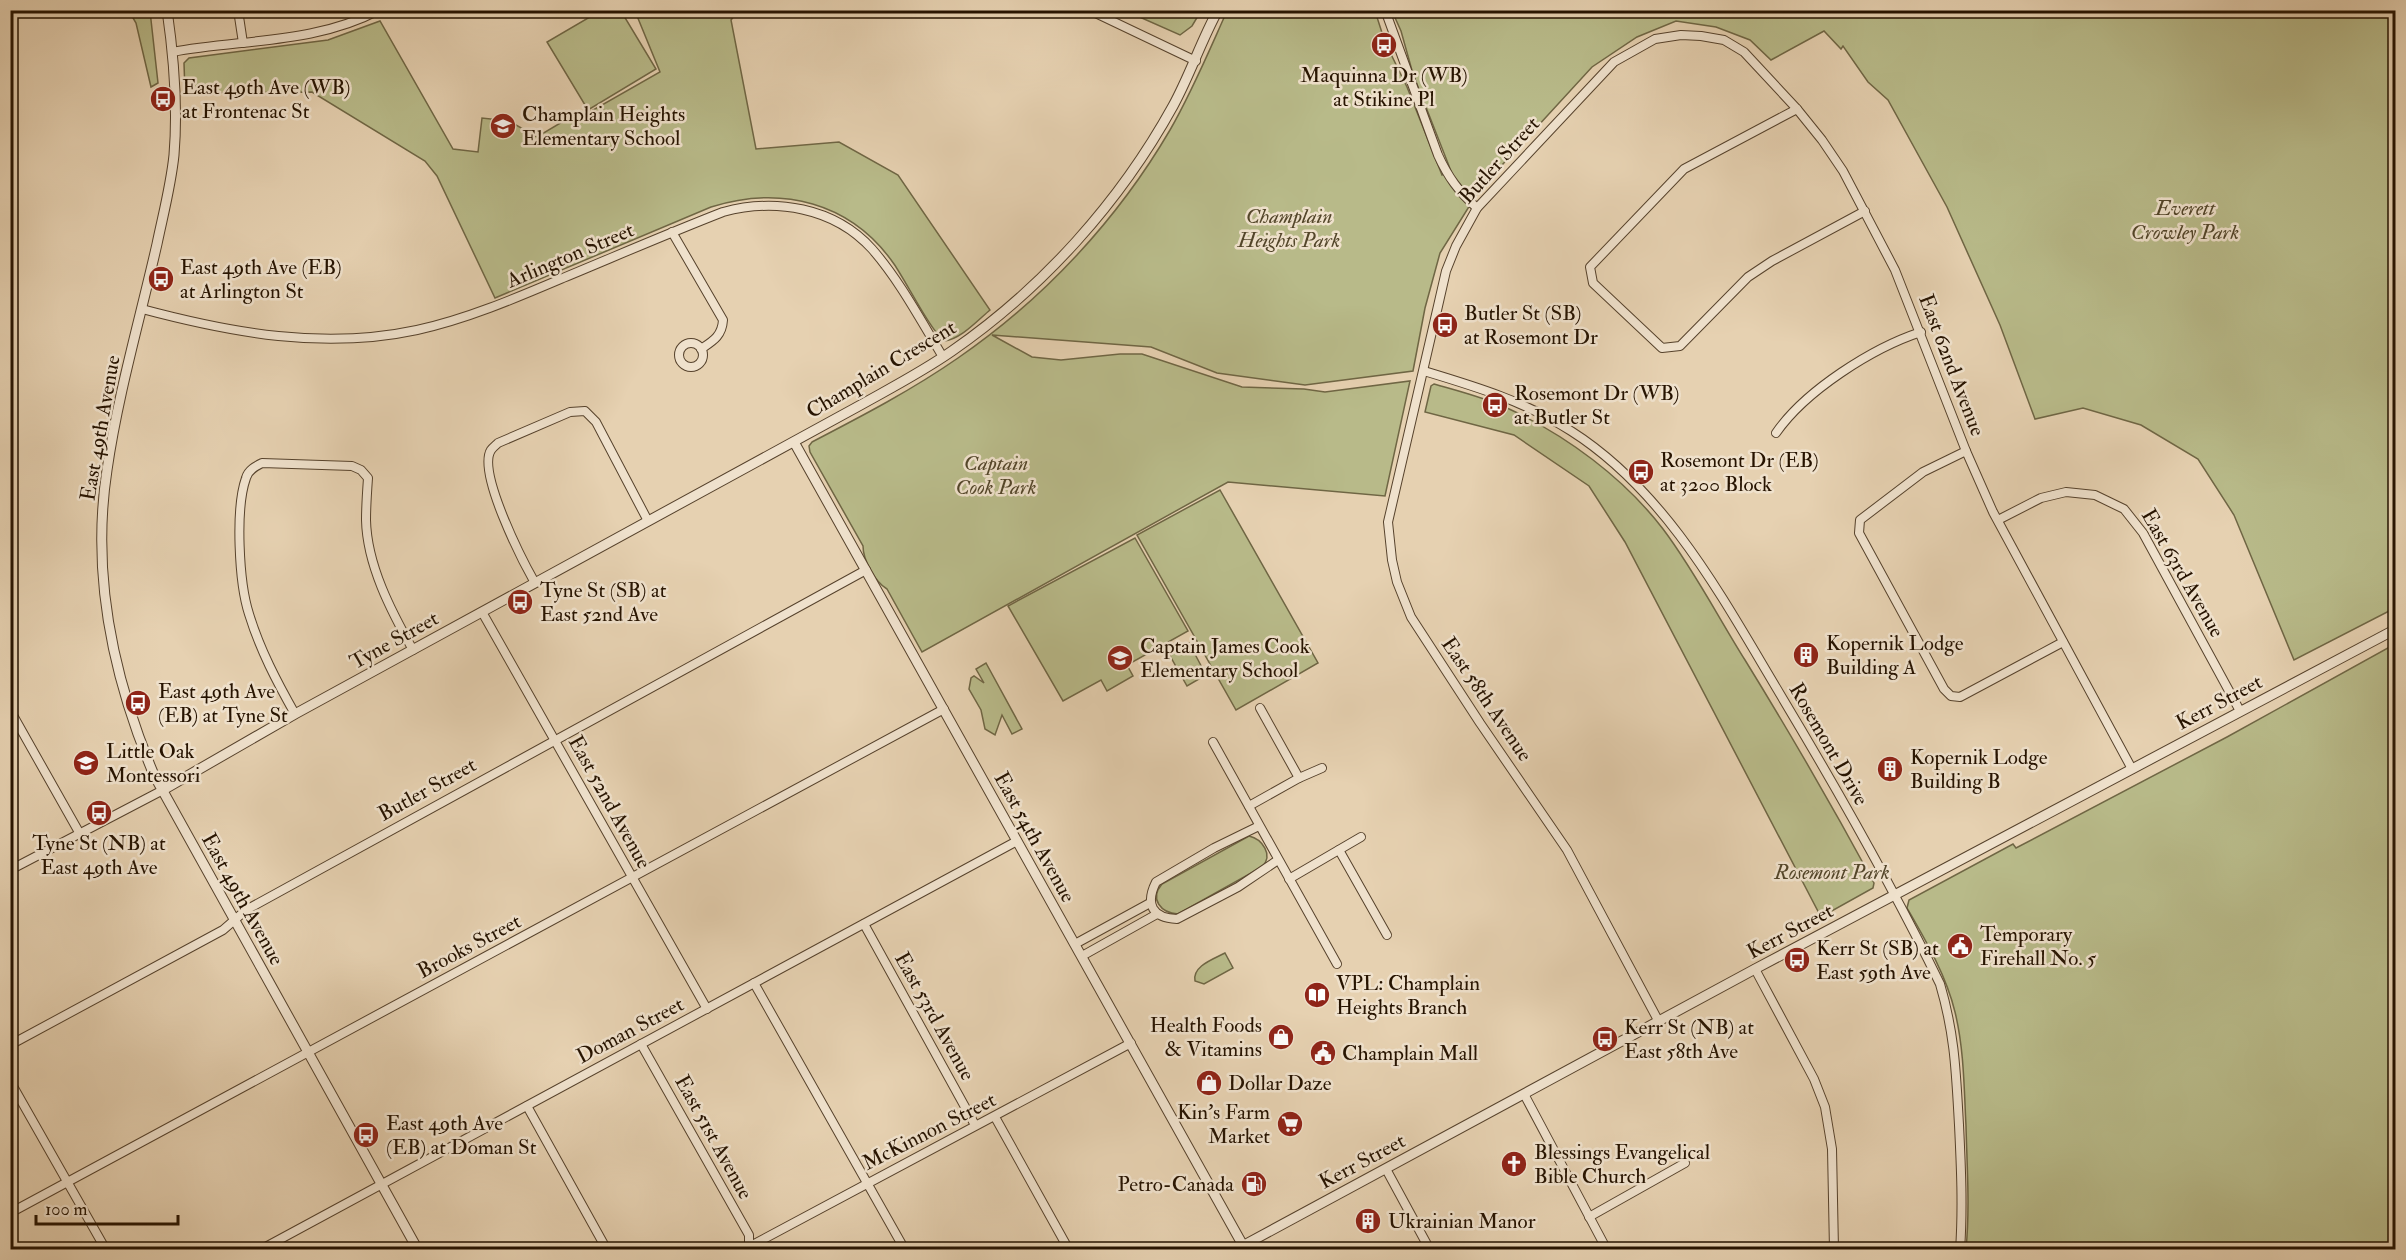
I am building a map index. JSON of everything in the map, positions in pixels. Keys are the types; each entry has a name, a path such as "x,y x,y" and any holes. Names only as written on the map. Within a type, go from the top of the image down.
{"street":[{"name":"East 49th Avenue","path":"167,10 175,96 173,157 165,207 106,471 102,566 106,612 120,679 139,739 163,790 418,1250"},
{"path":"238,10 243,43"},
{"path":"172,52 312,34 351,24 379,10"},
{"path":"1089,10 1196,61"},
{"name":"Champlain Crescent","path":"794,442 943,357 1006,308 1077,241 1134,168 1173,105 1196,61 1218,10"},
{"path":"1385,10 1424,118 1448,176 1460,193 1477,208"},
{"name":"Butler Street","path":"1424,371 1446,271 1456,246 1477,208 1614,62 1655,39 1681,35"},
{"name":"East 62nd Avenue","path":"1681,35 1724,40 1743,52 1797,109 1843,171 1895,270 1966,451 1998,520 2132,769"},
{"path":"1797,109 1684,169 1590,267 1593,283 1662,348 1680,346 1748,277 1772,261 1865,211"},
{"name":"Arlington Street","path":"142,309 261,336 324,339 387,335 454,320 512,300 723,212 754,205 797,207 828,218 848,229 871,249 898,285 943,357"},
{"path":"672,232 723,320 723,329 717,338 701,349"},
{"path":"1776,433 1784,422 1820,389 1846,369 1921,332"},
{"name":"Rosemont Drive","path":"1424,371 1490,390 1523,404 1572,431 1616,465 1656,505 1684,540 1757,655 1816,754 1940,984 1950,1019 1956,1056 1962,1198 1960,1250"},
{"name":"East 58th Avenue","path":"1424,371 1388,522 1397,582 1411,617 1567,850 1659,1022"},
{"path":"535,583 500,507 489,462 491,450 498,443 570,412 585,411 596,422 648,521"},
{"name":"Tyne Street","path":"10,870 163,790 295,714 794,442"},
{"name":"East 54th Avenue","path":"794,442 1131,1043 1241,1248"},
{"path":"1966,451 1923,472 1860,520 1859,533 1944,690 1951,696 1960,697 2063,642"},
{"path":"295,714 264,656 248,612 242,577 240,519 246,476 262,463 352,466 361,470 368,478 366,522 372,557 393,613 413,650"},
{"name":"East 63rd Avenue","path":"1998,520 2042,498 2066,492 2095,495 2124,509 2144,533 2240,711"},
{"name":"Butler Street","path":"10,1045 223,930 246,910 866,570"},
{"name":"East 52nd Avenue","path":"482,612 707,1009"},
{"name":"Kerr Street","path":"1241,1248 1755,969 2396,629"},
{"path":"1260,708 1299,778"},
{"name":"Brooks Street","path":"10,1213 944,709"},
{"path":"10,710 80,834"},
{"path":"1213,742 1336,964"},
{"path":"1249,806 1322,768"},
{"path":"1259,826 1214,848 1156,882 1150,903 1156,914 1167,919 1177,919 1238,887 1278,860"},
{"path":"1289,879 1361,837"},
{"name":"Doman Street","path":"260,1250 1017,841"},
{"path":"1339,850 1387,935"},
{"path":"1075,944 1150,903"},
{"path":"1082,956 1156,914"},
{"name":"East 53rd Avenue","path":"864,924 975,1125"},
{"path":"1755,969 1814,1079 1825,1107 1832,1149 1834,1250"},
{"path":"754,983 905,1250"},
{"name":"McKinnon Street","path":"747,1248 1131,1043"},
{"name":"East 51st Avenue","path":"641,1044 749,1235 747,1248"},
{"path":"10,1081 106,1250"},
{"path":"1524,1094 1607,1250"},
{"path":"527,1106 607,1250"},
{"path":"995,1117 1069,1250"},
{"path":"1589,1217 1685,1163"},
{"path":"1386,1169 1430,1250"},
{"path":"277,1240 282,1249"}],"green space":[{"path":"129,11 150,11 158,83 151,87 136,23"},
{"path":"600,11 621,11 656,69 588,110 547,42"},
{"path":"635,11 738,11 731,20 756,149 839,142 898,175 990,310 962,333 944,341 925,316 894,264 877,243 857,226 836,213 813,204 788,199 763,198 711,207 495,298 437,176 425,161 312,92 185,93 184,63 189,58 328,40 380,21 453,149 478,152 482,118 509,121 537,137 562,122 574,121 660,72"},
{"path":"1126,11 1201,11 1192,26 1180,35"},
{"path":"1227,11 1375,11 1385,42 1407,87 1442,175 1451,171 1413,74 1401,31 1392,11 2395,11 2395,608 2294,660 2234,515 2198,459 2141,425 2083,408 2035,419 2000,325 1947,207 1888,100 1868,82 1843,46 1841,49 1824,31 1771,60 1750,40 1716,27 1676,21 1637,37 1592,67 1480,189 1440,253 1425,308 1413,371 1305,385 1217,373 1151,347 992,335 1032,357 1061,360 1142,354 1242,387 1325,392 1410,381 1385,496 1228,482 922,652 887,589 870,570 863,546 810,452 809,446 812,442 905,392 958,358 1020,310 1077,255 1127,195 1170,130"},
{"name":"Rosemont Park","path":"1434,384 1498,404 1551,431 1612,475 1648,510 1685,561 1779,715 1859,855 1874,883 1873,888 1821,917 1625,542 1589,486 1514,435 1425,412 1431,386"},
{"path":"1220,490 1318,663 1236,710 1137,535"},
{"path":"1135,538 1188,631 1127,665 1133,676 1107,691 1101,680 1063,701 1008,606"},
{"path":"1189,643 1206,675 1187,686 1169,654"},
{"path":"2395,644 2395,1249 1966,1249 1968,1203 1966,1126 1958,1026 1941,972 1907,908 1909,900 2013,844 2016,848 2227,737"},
{"path":"986,663 1022,729 1012,734 1002,715 995,735 985,729 981,710 969,689 971,678 974,676 984,683 976,669"},
{"path":"1249,836 1258,840 1265,848 1267,858 1262,867 1178,914 1162,908 1157,895 1162,884"},
{"path":"1225,953 1233,968 1204,984 1195,981 1200,967"}],"place":[{"name":"Maquinna Dr (WB) at Stikine Pl","path":"1384,45"},
{"name":"East 49th Ave (WB) at Frontenac St","path":"163,99"},
{"name":"Champlain Heights Elementary School","path":"503,126"},
{"name":"East 49th Ave (EB) at Arlington St","path":"161,279"},
{"name":"Butler St (SB) at Rosemont Dr","path":"1445,325"},
{"name":"Rosemont Dr (WB) at Butler St","path":"1495,405"},
{"name":"Rosemont Dr (EB) at 3200 Block","path":"1641,472"},
{"name":"Tyne St (SB) at East 52nd Ave","path":"520,602"},
{"name":"Kopernik Lodge Building A","path":"1806,655"},
{"name":"Captain James Cook Elementary School","path":"1120,658"},
{"name":"East 49th Ave (EB) at Tyne St","path":"138,703"},
{"name":"Little Oak Montessori","path":"86,763"},
{"name":"Kopernik Lodge Building B","path":"1890,769"},
{"name":"Tyne St (NB) at East 49th Ave","path":"99,813"},
{"name":"Temporary Firehall No. 5","path":"1960,946"},
{"name":"Kerr St (SB) at East 59th Ave","path":"1797,960"},
{"name":"VPL: Champlain Heights Branch","path":"1317,995"},
{"name":"Health Foods & Vitamins","path":"1281,1037"},
{"name":"Kerr St (NB) at East 58th Ave","path":"1605,1039"},
{"name":"Champlain Mall","path":"1323,1053"},
{"name":"Dollar Daze","path":"1209,1083"},
{"name":"Kin's Farm Market","path":"1290,1124"},
{"name":"East 49th Ave (EB) at Doman St","path":"366,1135"},
{"name":"Blessings Evangelical Bible Church","path":"1514,1164"},
{"name":"Petro-Canada","path":"1254,1184"},
{"name":"Ukrainian Manor","path":"1368,1221"}],"park label":[{"name":"Everett Crowley Park","path":"2185,220"},
{"name":"Champlain Heights Park","path":"1289,228"},
{"name":"Captain Cook Park","path":"996,475"}]}
